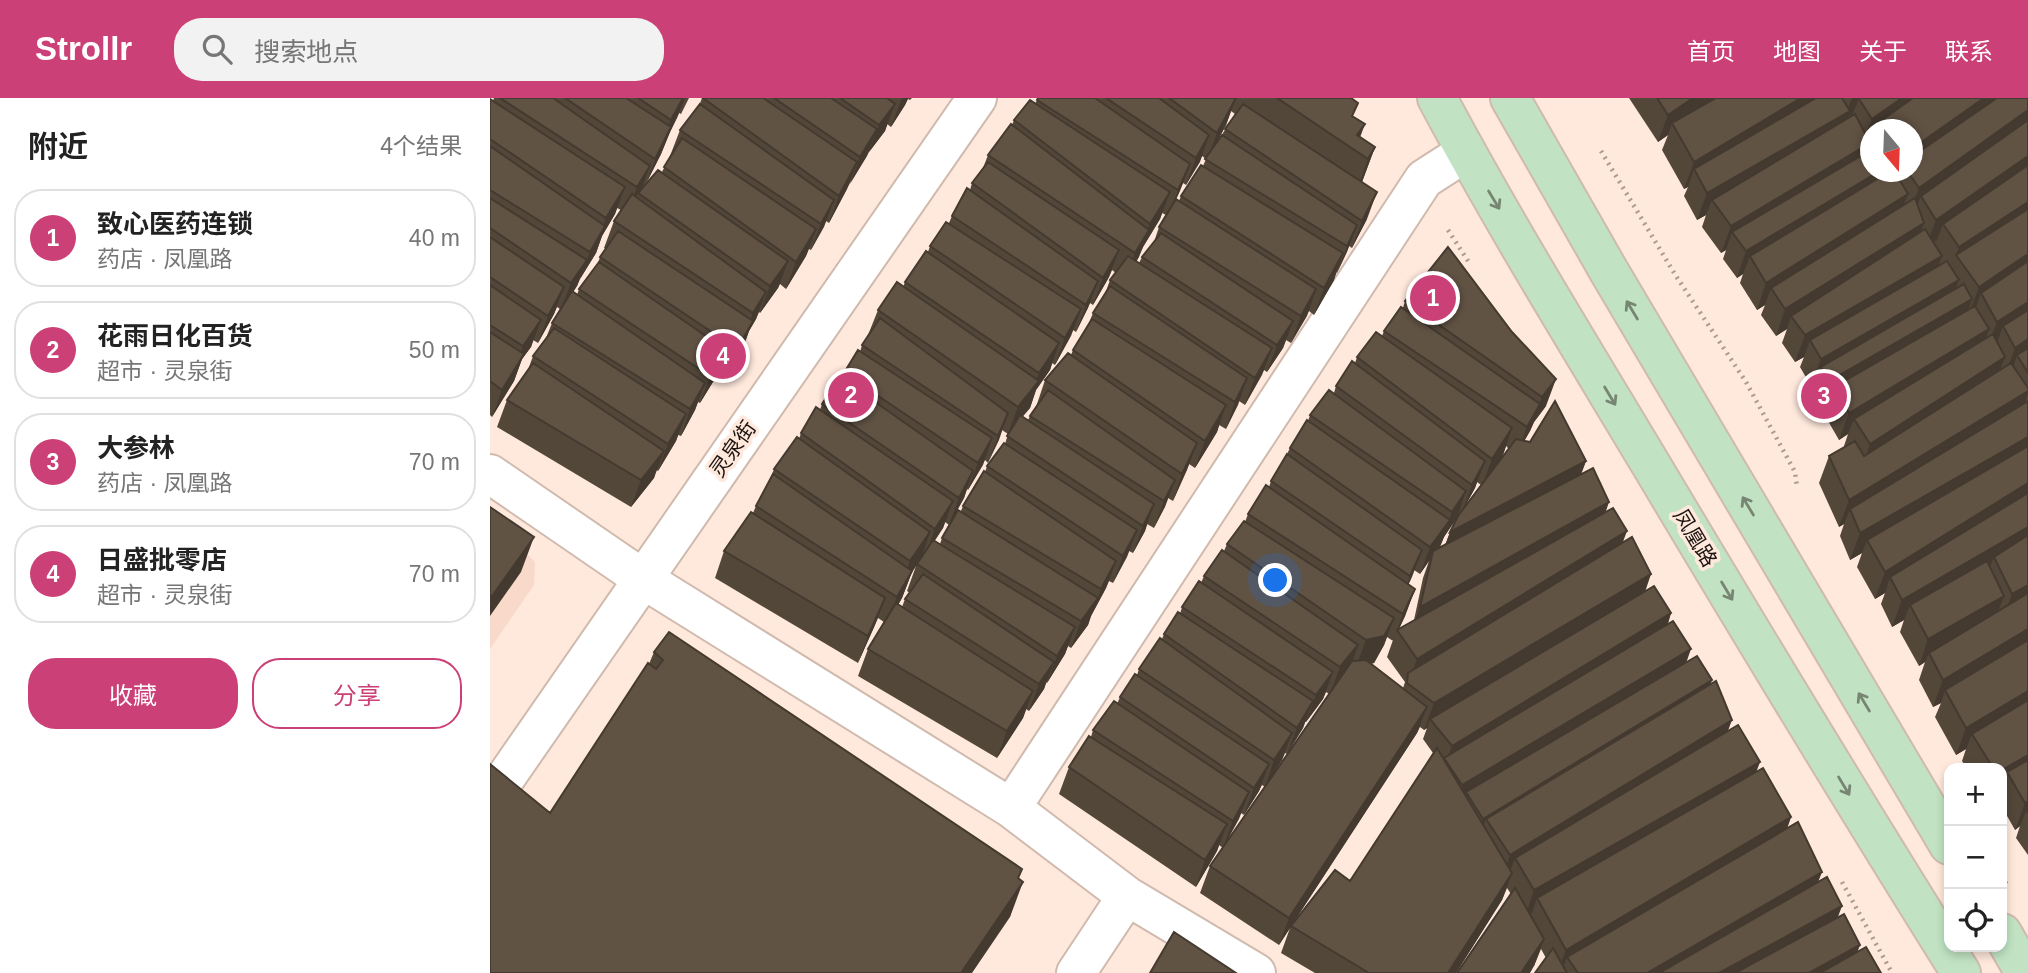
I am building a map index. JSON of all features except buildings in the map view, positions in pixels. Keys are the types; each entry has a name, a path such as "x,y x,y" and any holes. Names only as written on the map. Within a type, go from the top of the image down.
{"main road":[{"name":"凤凰路","path":"1437,98 1466,152 1856,805 1961,973"},
{"path":"1510,98 1624,297 1944,837"},
{"path":"2007,942 2025,973"}],"street":[{"name":"灵泉街","path":"490,800 976,98"},
{"path":"1011,808 1424,179 1466,152"},
{"path":"490,474 643,579 1011,808 1127,896 1255,973"},
{"path":"1076,973 1127,896"}],"shaded area":[{"path":"490,529 523,550 535,562 534,585 490,649"}],"place":[{"name":"致心医药连锁","path":"1433,298"},
{"name":"日盛批零店","path":"723,356"},
{"name":"花雨日化百货","path":"851,395"},
{"name":"大参林","path":"1824,396"}]}
